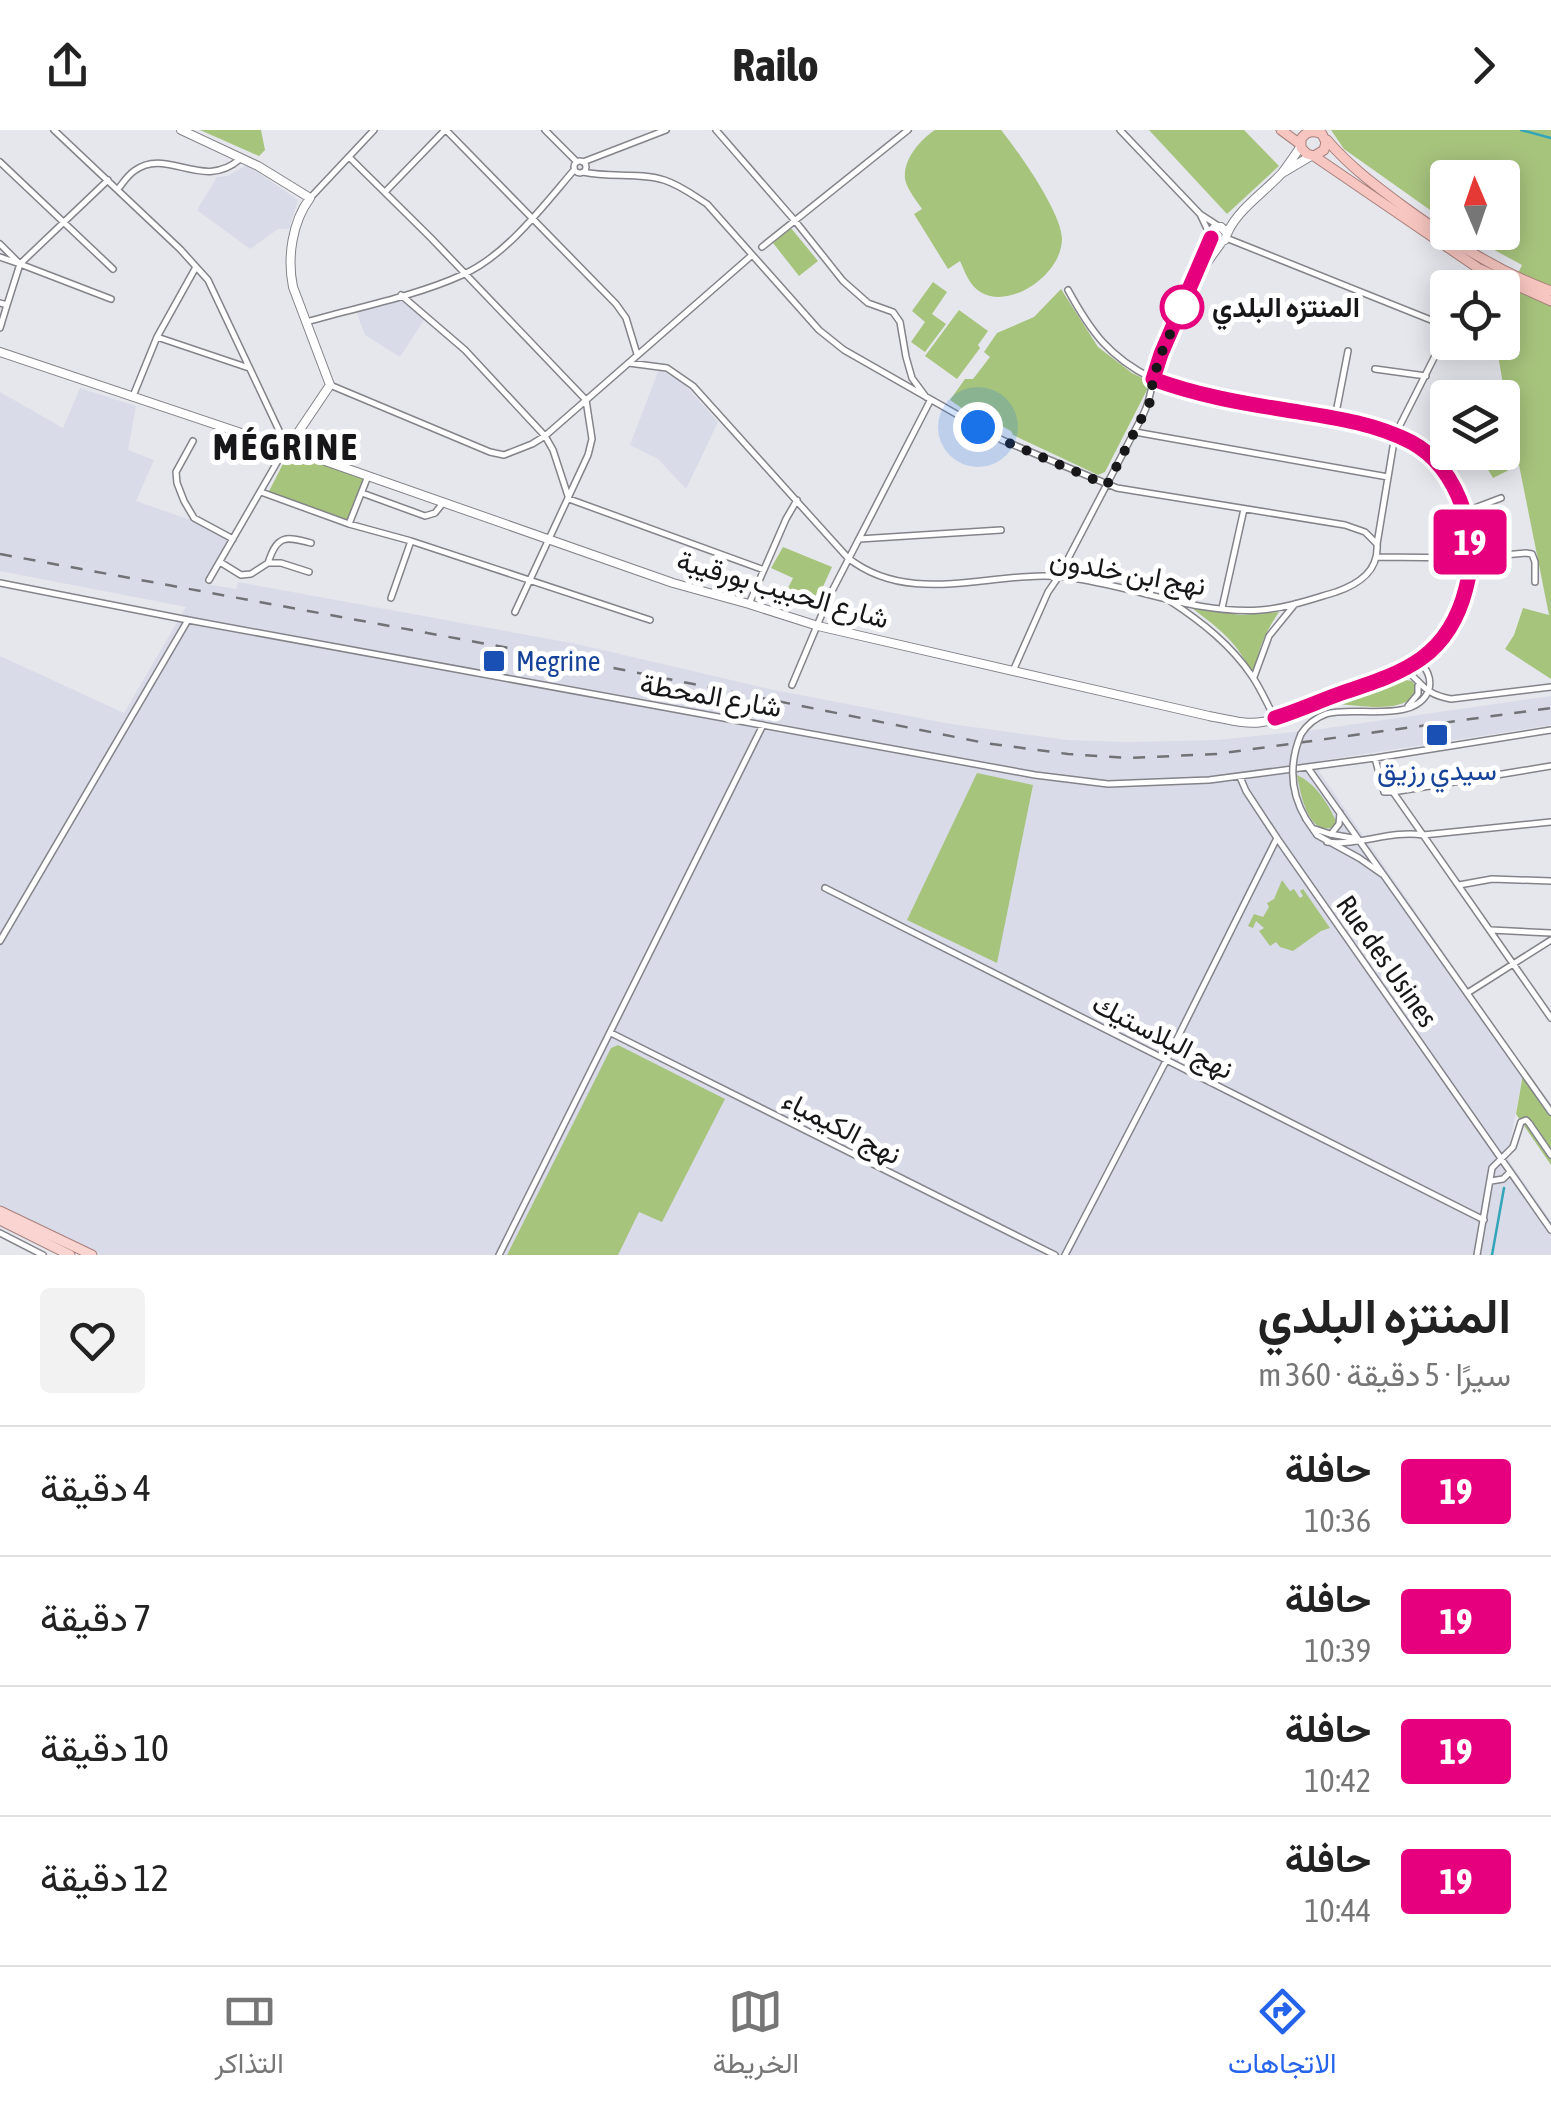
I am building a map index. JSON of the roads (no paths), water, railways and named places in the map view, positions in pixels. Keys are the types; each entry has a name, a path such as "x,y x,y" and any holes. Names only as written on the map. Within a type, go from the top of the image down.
{"highway":[{"path":"1281,130 1304,152 1478,268 1551,301"},
{"path":"1301,145 1304,135 1312,130 1324,137 1370,182 1444,236 1482,260 1551,291"},
{"path":"1312,156 1324,150 1324,137"}],"main road":[{"path":"0,1212 92,1255"},
{"path":"0,1220 70,1255"}],"street":[{"path":"54,130 208,280 286,446"},
{"path":"182,130 242,158 310,198"},
{"path":"374,130 304,206 290,264 293,287 330,385 490,452 504,455 545,436 752,255"},
{"path":"386,192 446,130 616,304 626,318 637,354"},
{"path":"544,130 578,165 578,173 651,177 686,189 707,204 818,330 844,350 1002,440 1107,485 1345,525 1365,532 1377,544"},
{"path":"306,322 464,274 496,253 534,218 578,165 666,130"},
{"path":"716,130 843,281 868,302 893,312 903,331 912,378 929,400"},
{"path":"762,247 908,130"},
{"path":"1120,130 1223,233"},
{"path":"1200,214 1215,242 1280,174 1301,145"},
{"path":"1280,174 1312,156"},
{"path":"350,157 586,400 592,439 583,468 515,612"},
{"path":"118,189 130,174 145,165 159,163 219,172 242,158"},
{"path":"0,162 113,269"},
{"path":"0,328 3,304 20,264 108,180"},
{"path":"1013,671 1048,592 1150,402 1161,354 1212,230 1442,325 1443,340 1396,435 1377,557 1532,554 1535,582"},
{"path":"1194,280 1223,233"},
{"path":"0,244 20,264"},
{"path":"0,257 111,299"},
{"path":"132,396 158,336 196,267"},
{"path":"1068,290 1103,345 1153,379 1227,400 1379,428 1428,454 1460,498 1470,533 1471,558"},
{"path":"402,295 464,350 545,436 558,461 568,499"},
{"path":"158,336 250,368"},
{"path":"1335,418 1348,351"},
{"name":"شارع الحبيب بورقيبة","path":"3,355 286,446 672,583 818,626 1236,721 1263,722 1406,670 1440,642 1452,624 1463,600 1471,558"},
{"path":"629,363 667,368 692,386 848,558"},
{"path":"1376,369 1426,376"},
{"path":"209,580 286,446 330,385"},
{"path":"792,685 848,558 929,400"},
{"path":"1135,432 1388,477"},
{"path":"193,441 176,472 184,501 194,518 233,540"},
{"path":"348,524 368,476"},
{"path":"261,492 348,524 650,620"},
{"path":"362,493 425,516 435,513 443,503"},
{"path":"1464,512 1501,498"},
{"path":"568,499 764,570"},
{"path":"749,604 797,500"},
{"path":"1222,608 1244,510"},
{"path":"859,538 1001,530"},
{"path":"220,562 240,574 252,574 268,562 275,544 282,539 311,543"},
{"path":"392,598 411,541"},
{"name":"نهج ابن خلدون","path":"848,558 863,570 900,582 1059,576 1168,599 1263,610 1296,604 1356,583 1368,574 1377,557"},
{"path":"268,562 309,572"},
{"name":"شارع المحطة","path":"0,583 1035,775 1086,782 1153,784 1308,768"},
{"path":"1168,599 1212,631 1254,678 1275,718"},
{"path":"1254,678 1269,636 1296,604"},
{"path":"0,941 188,620"},
{"path":"1389,879 1312,827 1296,796 1292,778 1297,744 1303,730 1315,720 1340,711 1410,709 1422,700 1428,691 1429,674 1419,660"},
{"path":"1406,670 1435,696 1451,699 1551,686"},
{"path":"1396,710 1414,701 1418,683"},
{"path":"499,1255 764,725"},
{"path":"1551,730 1308,768 1551,1112"},
{"path":"1375,758 1384,793 1551,766"},
{"name":"Rue des Usines","path":"1240,777 1277,838 1551,1230"},
{"path":"1393,792 1512,963 1548,1006 1551,1018"},
{"path":"1328,838 1339,824 1340,810"},
{"path":"1328,838 1350,842 1551,822"},
{"path":"1066,1255 1277,838"},
{"path":"1459,885 1492,879 1551,881"},
{"name":"نهج البلاستيك","path":"825,888 1484,1220"},
{"path":"1492,930 1551,936"},
{"path":"1468,992 1551,936"},
{"name":"نهج الكيمياء","path":"611,1033 1054,1255"},
{"path":"1477,1255 1492,1168 1510,1151 1518,1126 1526,1120 1551,1154"},
{"path":"1491,1181 1503,1179 1508,1168"},
{"path":"0,1233 30,1252 43,1255"}],"waterway":[{"path":"1521,130 1551,138"},
{"path":"1492,1255 1504,1188"}],"railway":[{"path":"0,554 579,661 985,743 1068,754 1128,758 1217,754 1551,708"}],"place":[{"name":"المنتزه البلدي","path":"1182,307"},
{"name":"Megrine","path":"494,661"},
{"name":"سيدي رزيق","path":"1437,735"}],"district":[{"name":"MÉGRINE","path":"286,446"}]}
